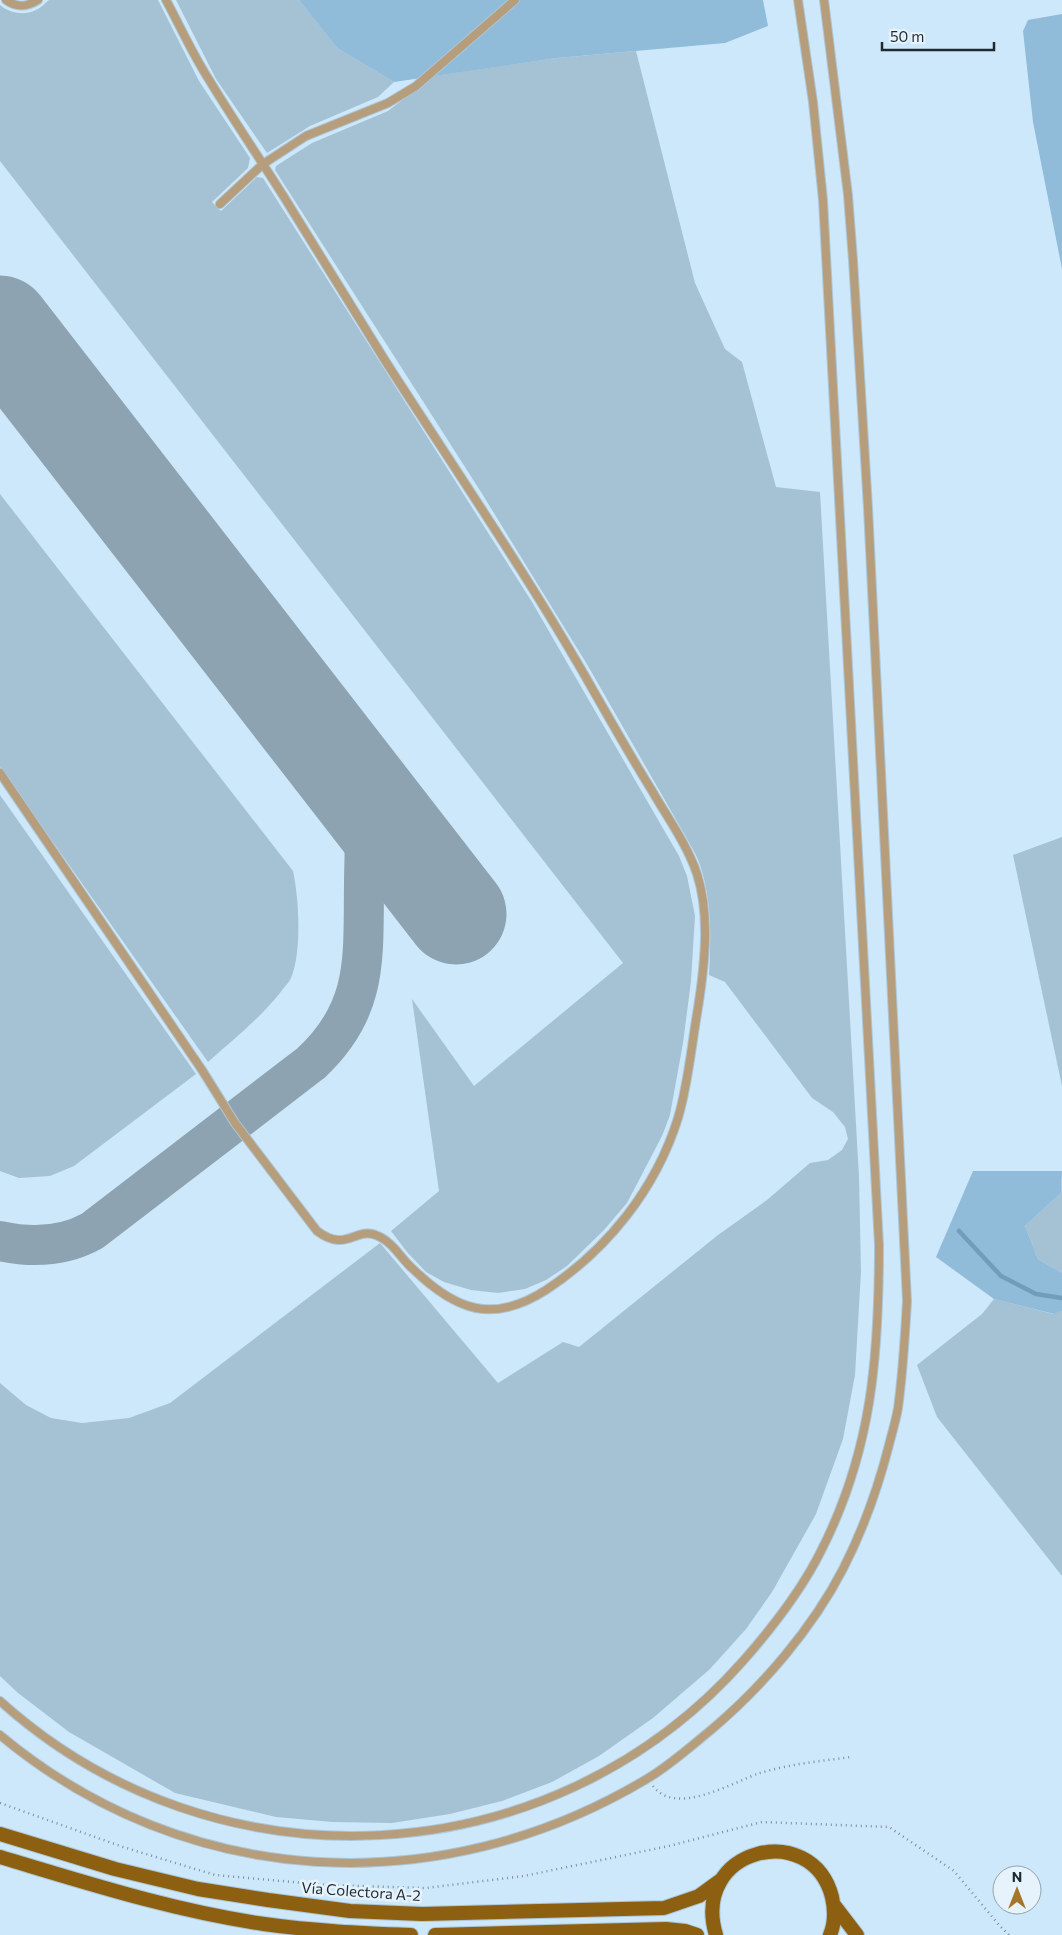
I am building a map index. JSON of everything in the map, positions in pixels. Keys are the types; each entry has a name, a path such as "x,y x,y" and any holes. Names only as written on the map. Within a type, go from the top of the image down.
{"main road":[{"name":"Vía Colectora A-2","path":"0,1834 115,1869 198,1889 350,1911 422,1914 664,1908 700,1896 720,1880 735,1864 748,1857 761,1852 776,1851 803,1859 814,1867 824,1878 834,1905"},
{"path":"0,1857 108,1890 210,1914 264,1924 342,1932 411,1935"},
{"path":"716,1935 712,1922 712,1905 720,1880"},
{"path":"830,1935 834,1918 834,1905"},
{"path":"834,1905 857,1935"},
{"path":"435,1935 666,1929 685,1931 697,1935"}],"lane":[{"path":"6,0 14,6 26,6 38,0"},
{"path":"0,773 202,1070 235,1122 317,1231 324,1236 342,1241 363,1233 379,1236 387,1240 413,1270 446,1296 468,1307 485,1310 505,1310 531,1299 551,1287 604,1242 626,1218 652,1178 665,1152 678,1116 700,994 705,923 703,899 697,875 685,846 513,556 385,359 206,75 166,0"},
{"path":"220,204 263,164 306,136 388,103 416,86 515,0"},
{"path":"0,1701 49,1741 94,1770 144,1794 189,1811 238,1824 300,1834 356,1837 410,1834 472,1822 536,1804 589,1781 630,1757 685,1719 723,1683 761,1641 791,1602 821,1552 857,1460 868,1414 876,1358 879,1304 879,1245 823,210 813,102 798,0"},
{"path":"0,1735 64,1782 95,1800 132,1818 180,1836 234,1851 299,1861 356,1864 414,1860 479,1849 547,1828 602,1804 648,1779 741,1704 777,1664 811,1620 842,1571 866,1520 883,1467 897,1411 907,1301 867,498 848,195 824,0"}],"path":[{"path":"648,1779 657,1791 670,1798 685,1798 720,1791 760,1774 810,1762 851,1757"},
{"path":"0,1803 122,1847 215,1875 326,1885 426,1888 524,1876 669,1846 762,1822 889,1827 954,1871 1009,1935"}],"shaded area":[{"path":"49,0 158,0 199,81 250,158 248,168 212,202 221,211 257,177 263,178 532,602 679,856 687,876 695,916 691,981 683,1043 670,1115 662,1136 627,1203 604,1230 567,1266 546,1280 525,1289 498,1293 471,1290 444,1282 426,1272 391,1231 439,1191 412,999 474,1086 623,963 0,161 0,5 12,12 27,13 38,9"},
{"path":"176,0 299,0 337,48 394,82 378,97 310,126 267,153 216,79"},
{"path":"299,0 763,0 768,26 725,43 557,58 394,82 337,48"},
{"path":"1062,14 1062,269 1033,122 1023,31 1028,20"},
{"path":"636,51 695,283 725,349 742,362 776,487 820,492 859,1177 861,1272 855,1375 843,1439 816,1514 772,1592 746,1629 710,1669 653,1718 599,1756 552,1782 502,1801 450,1814 392,1823 332,1822 276,1817 175,1793 69,1732 18,1693 0,1676 0,1383 26,1405 51,1418 82,1423 129,1418 170,1403 380,1243 498,1383 563,1342 579,1347 718,1235 767,1200 810,1163 828,1160 842,1150 848,1139 845,1127 833,1112 812,1098 725,982 709,975 709,906 704,879 692,847 588,666 481,492 275,170 276,166 312,143 388,111 433,76 557,58"},
{"path":"0,494 293,871 297,895 298,940 297,954 291,978 263,1012 208,1062 0,767"},
{"path":"0,795 196,1074 74,1166 50,1176 19,1178 0,1171"},
{"path":"1062,837 1062,1086 1013,855"},
{"path":"973,1171 1062,1171 1061,1193 1025,1226 1038,1259 1062,1273 1062,1311 1054,1314 994,1299 936,1257"},
{"path":"1062,1180 1062,1273 1038,1259 1025,1226 1061,1193"},
{"path":"994,1299 1053,1314 1062,1311 1062,1576 937,1417 917,1365 982,1314"}],"waterway":[{"path":"959,1231 1001,1276 1036,1294 1062,1298"}],"taxiway":[{"path":"0,1241 24,1245 47,1245 70,1240 92,1231 311,1063 330,1043 344,1023 359,981 362,959 364,836 362,817 355,793 329,752"}],"runway":[{"path":"0,326 456,914"}]}
